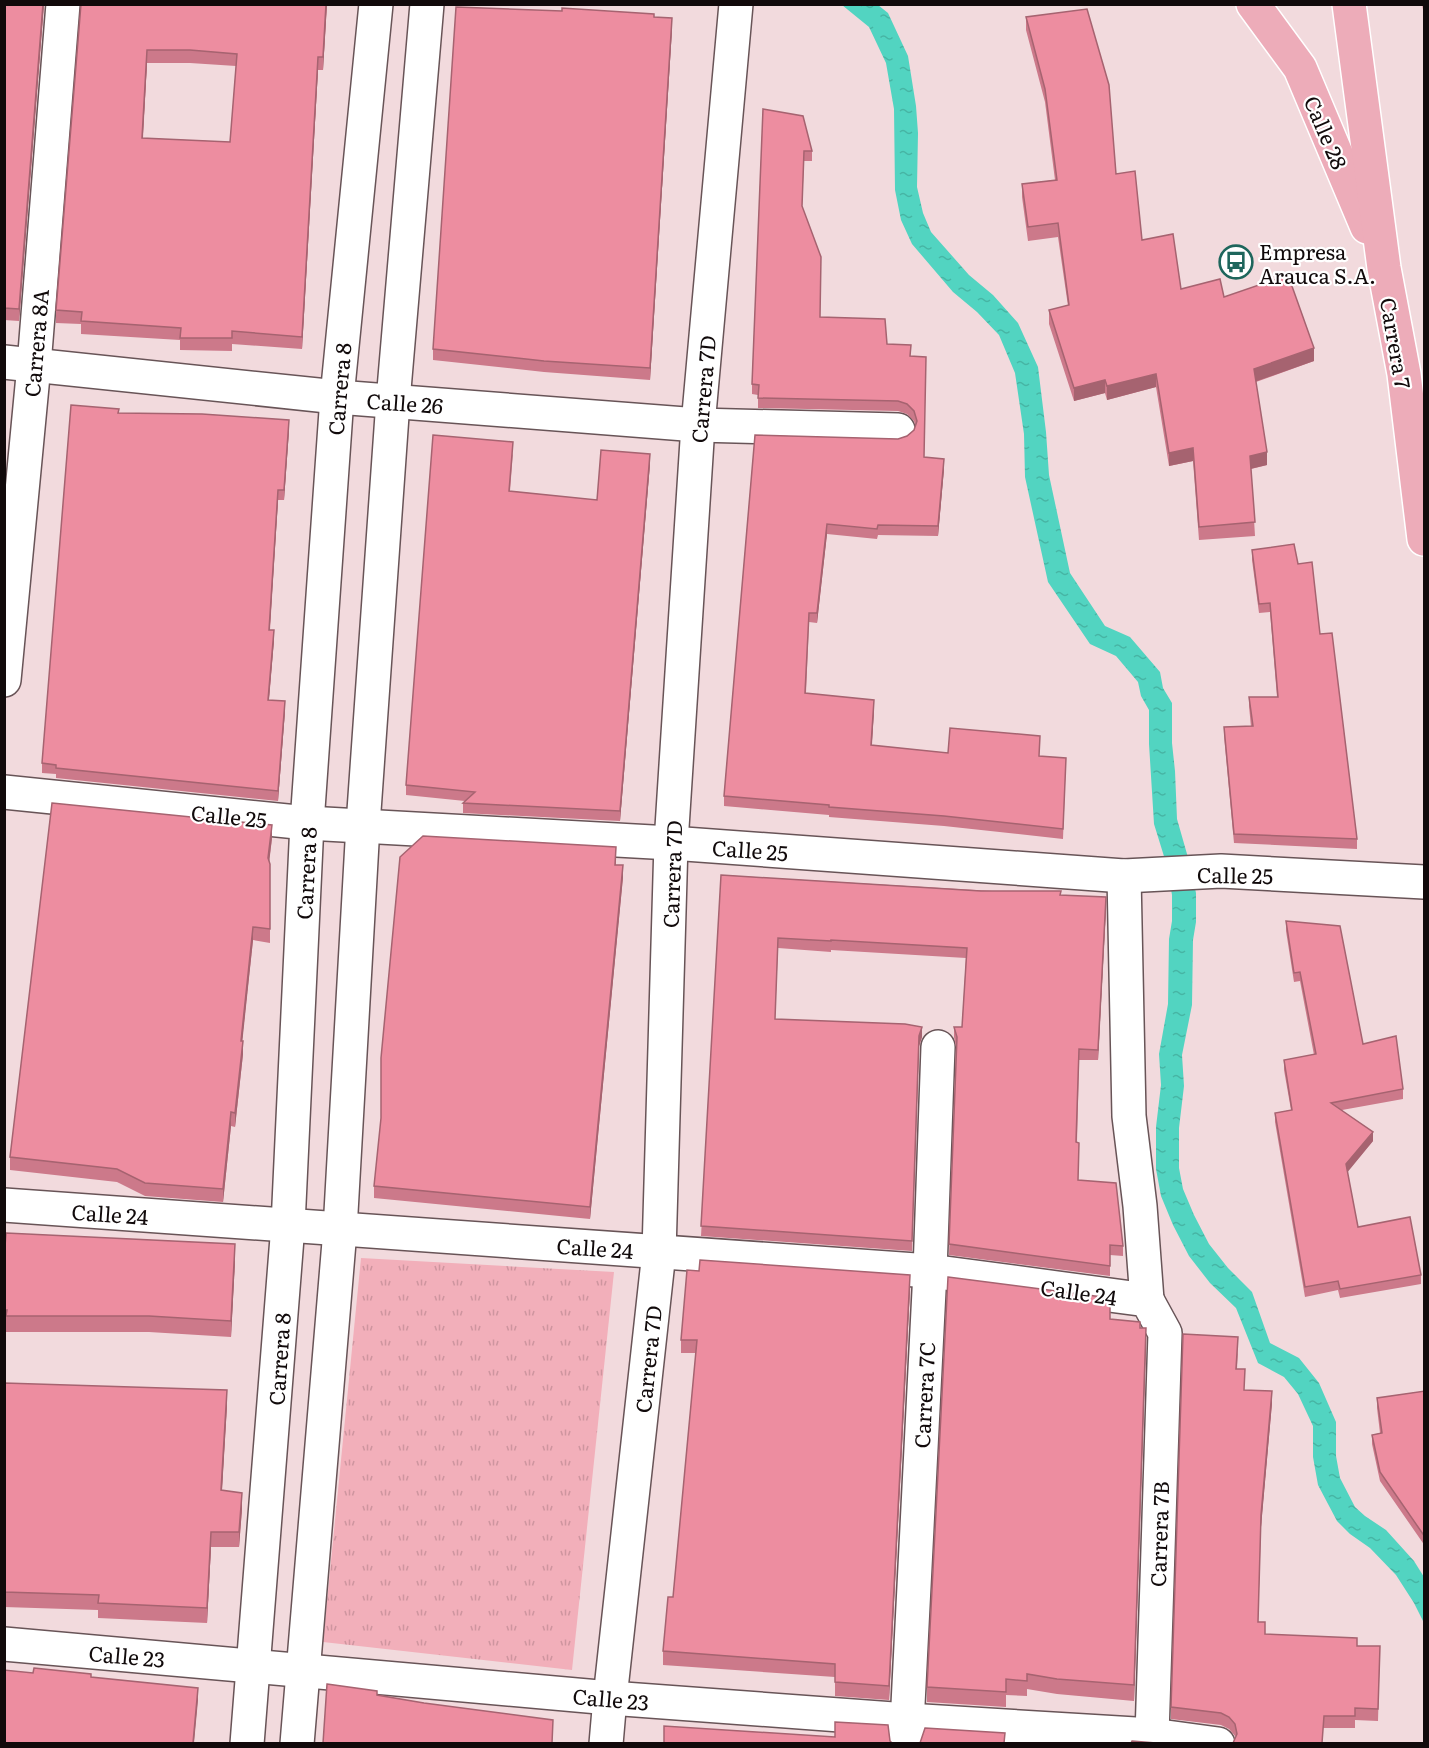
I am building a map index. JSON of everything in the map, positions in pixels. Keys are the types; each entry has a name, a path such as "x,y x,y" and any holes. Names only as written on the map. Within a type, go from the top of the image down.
{"main road":[{"name":"Calle 28","path":"1253,4 1300,68 1384,268"},
{"name":"Carrera 7","path":"1349,4 1384,268 1404,374 1422,500 1425,539"}],"street":[{"name":"Carrera 8A","path":"4,680 19,364 63,4"},
{"name":"Carrera 8","path":"247,1743 288,1225 307,823 337,397 376,4"},
{"path":"297,1743 340,1230 363,825 393,401 427,4"},
{"name":"Carrera 7D","path":"606,1743 659,1252 671,843 698,424 736,4"},
{"name":"Calle 26","path":"19,364 337,397 698,424 898,430"},
{"name":"Calle 25","path":"4,792 307,823 671,843 1135,876 1221,871 1425,882"},
{"path":"1135,876 1129,1116 1140,1206 1147,1300"},
{"name":"Carrera 7C","path":"907,1732 930,1271 938,1047"},
{"name":"Calle 24","path":"4,1205 930,1271 1147,1300 1165,1333"},
{"name":"Carrera 7B","path":"1152,1735 1165,1333"},
{"name":"Calle 23","path":"4,1644 610,1698 907,1732 1094,1737 1152,1735 1218,1743"}],"green space":[{"path":"361,1258 614,1272 572,1670 323,1642"}],"water":[{"path":"842,5 878,5 888,13 908,56 918,133 917,187 923,213 931,232 969,275 993,295 1018,323 1038,367 1049,475 1070,573 1105,626 1130,637 1160,672 1163,688 1172,703 1177,819 1196,893 1192,1005 1182,1055 1184,1086 1179,1128 1179,1168 1183,1189 1209,1244 1228,1268 1252,1292 1270,1343 1299,1358 1319,1383 1336,1422 1336,1456 1340,1478 1355,1507 1386,1530 1414,1561 1424,1577 1424,1623 1396,1575 1370,1548 1350,1534 1337,1521 1318,1485 1313,1457 1313,1426 1298,1394 1284,1377 1258,1363 1236,1308 1210,1283 1189,1256 1161,1196 1156,1169 1156,1127 1161,1085 1159,1054 1168,1004 1172,895 1167,866 1154,824 1149,710 1141,696 1138,682 1116,656 1090,644 1048,582 1025,477 1024,434 1015,373 999,335 953,292 912,244 901,220 895,190 894,109 886,63 869,27"}],"building":[{"path":"4,4 43,4 19,309 4,308"},
{"path":"81,4 326,4 323,57 318,57 302,337 232,331 232,338 180,338 181,328 81,321 82,312 56,310","holes":["147,50 190,50 237,54 230,142 142,138"]},
{"path":"456,7 562,11 562,8 654,14 654,17 672,18 650,368 544,361 433,349"},
{"path":"1087,9 1109,85 1116,174 1135,171 1142,240 1173,234 1181,289 1220,279 1224,297 1288,275 1314,348 1254,369 1267,452 1250,456 1255,522 1199,527 1193,448 1169,453 1156,374 1107,386 1105,380 1074,388 1049,310 1069,305 1058,223 1028,227 1022,184 1057,180 1045,89 1026,17"},
{"path":"763,109 803,116 812,151 804,151 802,206 821,257 820,317 885,319 887,344 911,345 910,356 926,357 924,457 944,459 938,526 878,525 877,529 827,524 817,613 809,613 805,693 874,700 871,745 948,753 950,728 1040,736 1039,756 1066,758 1063,829 724,796 755,435 898,439 914,430 917,421 914,411 907,404 898,401 758,398 759,385 752,384"},
{"path":"71,405 119,409 118,413 202,414 289,420 284,490 278,490 269,630 274,630 268,700 285,701 278,791 56,768 56,765 42,763"},
{"path":"433,435 513,442 509,491 597,500 601,450 650,454 620,811 463,803 475,792 406,785"},
{"path":"1294,544 1298,564 1312,562 1320,634 1332,633 1357,839 1234,834 1224,727 1253,726 1249,697 1278,697 1270,603 1259,604 1252,550"},
{"path":"52,803 272,825 268,858 270,864 270,929 253,927 235,1113 231,1112 223,1189 145,1183 117,1169 10,1157"},
{"path":"423,836 616,847 615,865 623,865 590,1207 374,1186 381,1118 381,1058 400,857"},
{"path":"721,875 981,891 1061,891 1060,895 1106,897 1098,1050 1079,1049 1076,1142 1079,1143 1078,1180 1116,1183 1123,1246 1110,1245 1110,1266 949,1244 957,1037 954,1027 962,1027 967,948 778,938 775,1019 905,1024 922,1027 919,1036 912,1241 701,1226"},
{"path":"1286,921 1340,926 1363,1044 1396,1036 1403,1089 1331,1103 1373,1132 1346,1164 1358,1227 1410,1217 1421,1275 1340,1289 1338,1281 1305,1287 1275,1113 1292,1110 1284,1060 1316,1054 1300,972 1294,973"},
{"path":"6,1233 235,1244 231,1321 149,1316 6,1316 4,1260"},
{"path":"700,1260 910,1275 889,1686 835,1682 835,1664 663,1651 668,1597 673,1597 697,1340 681,1340 687,1270 699,1271"},
{"path":"948,1277 1110,1298 1110,1319 1140,1322 1140,1328 1146,1328 1134,1685 1057,1679 1027,1674 1027,1681 1006,1679 1006,1692 927,1687"},
{"path":"1183,1334 1238,1337 1236,1369 1245,1369 1244,1390 1272,1391 1261,1515 1258,1622 1265,1622 1265,1634 1357,1638 1357,1646 1380,1646 1378,1709 1355,1708 1355,1716 1324,1716 1322,1743 1233,1743 1237,1734 1235,1724 1229,1717 1221,1713 1171,1707"},
{"path":"4,1383 227,1390 221,1490 242,1493 239,1532 211,1532 207,1608 98,1603 99,1595 4,1592"},
{"path":"1425,1391 1425,1537 1380,1472 1372,1435 1382,1433 1377,1398"},
{"path":"34,1668 91,1674 91,1677 198,1688 193,1743 4,1743 4,1670 33,1673"},
{"path":"327,1684 377,1691 377,1695 424,1703 553,1720 552,1743 323,1743"},
{"path":"835,1722 888,1725 892,1743 664,1743 664,1726 835,1737"},
{"path":"925,1728 1005,1733 1004,1743 920,1743"},
{"path":"1132,1741 1156,1743 1131,1743"}],"place":[{"name":"Empresa Arauca S.A.","path":"1236,262"}]}
